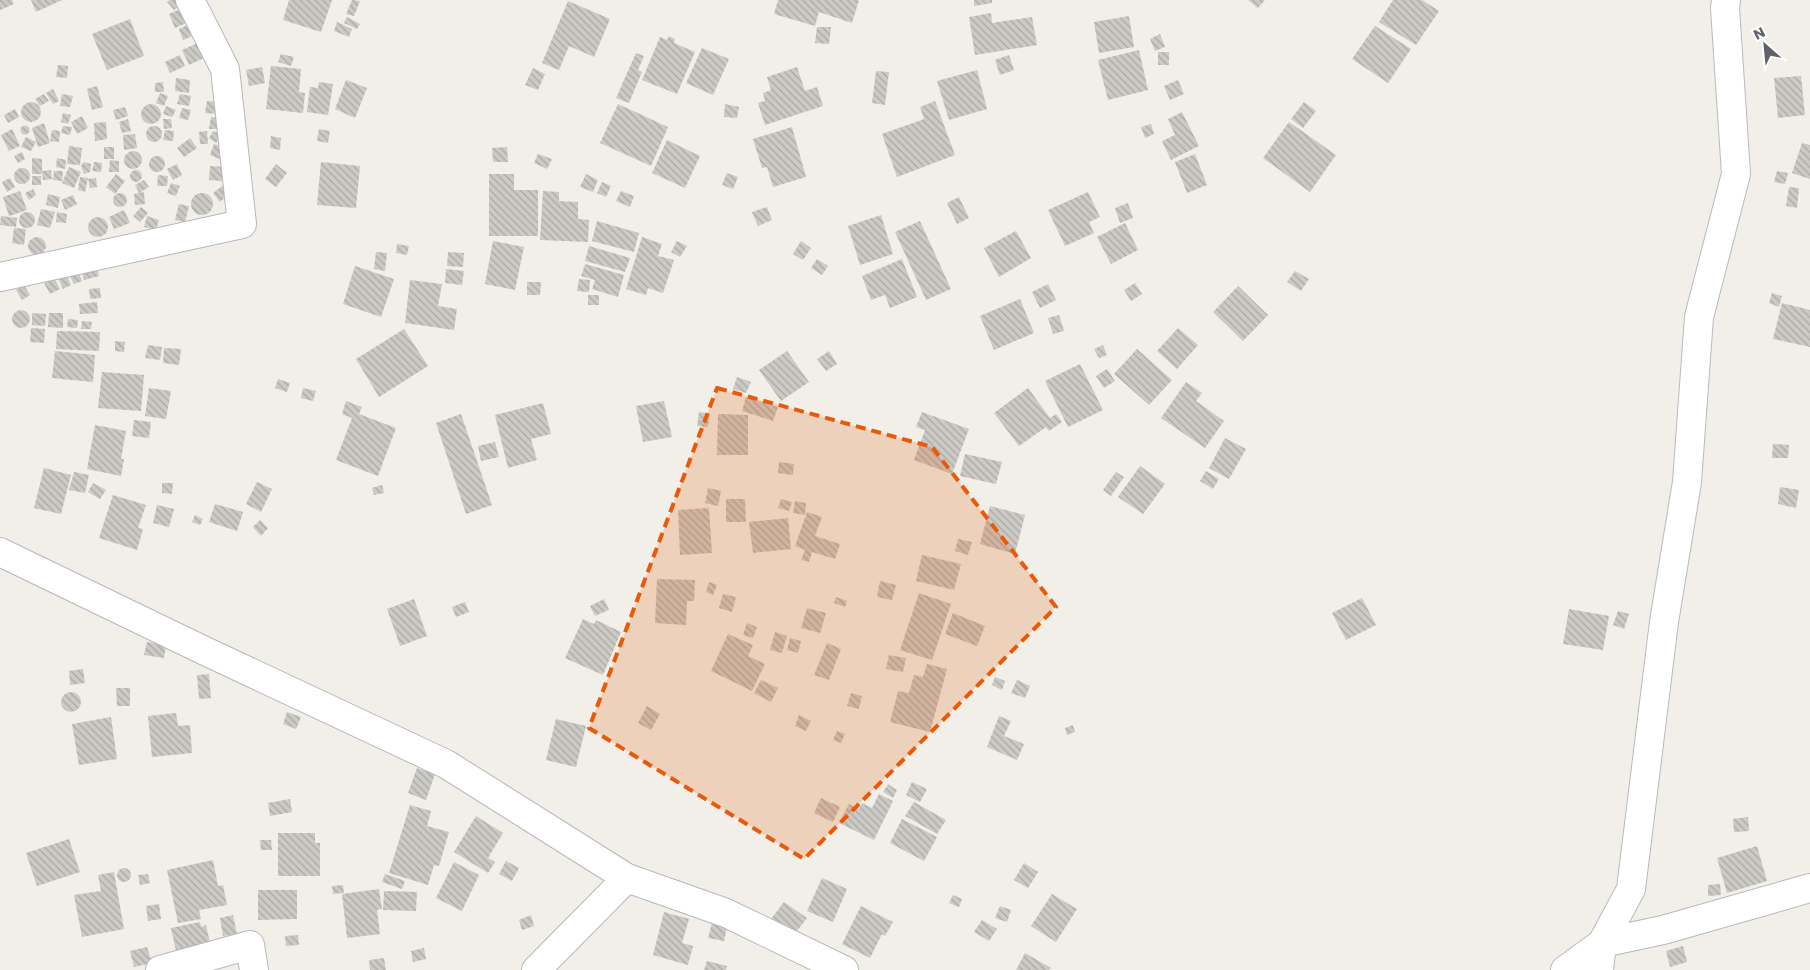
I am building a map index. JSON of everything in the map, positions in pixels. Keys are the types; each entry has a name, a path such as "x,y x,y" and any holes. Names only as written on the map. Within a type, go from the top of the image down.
{"street":[{"path":"0,278 242,224 225,69 190,0"},
{"path":"1599,970 1602,943 1631,890 1664,622 1687,482 1699,317 1736,174 1726,0"},
{"path":"0,552 204,651 446,764 626,878 726,913 844,970"},
{"path":"536,970 626,878"},
{"path":"1565,970 1602,943 1663,930 1810,888"},
{"path":"160,970 250,945 254,970"}],"highlighted area":[{"path":"717,388 932,447 1056,607 804,859 589,728"}],"building":[{"path":"0,0 12,0 14,4 0,10"},
{"path":"31,0 62,0 36,12"},
{"path":"170,0 184,0 185,2 174,10 167,2"},
{"path":"289,0 332,0 321,32 283,20"},
{"path":"352,0 360,1 354,16 346,14"},
{"path":"778,0 859,0 852,23 819,12 815,26 774,14"},
{"path":"974,0 992,0 992,3 974,6"},
{"path":"1248,0 1265,0 1258,8"},
{"path":"1393,0 1422,0 1439,11 1416,45 1379,22"},
{"path":"568,1 610,19 594,57 569,46 559,70 542,63"},
{"path":"187,6 193,20 175,28 169,14"},
{"path":"991,13 992,23 1032,17 1037,45 975,55 969,17"},
{"path":"1129,16 1134,47 1099,53 1094,22"},
{"path":"347,17 360,24 357,29 344,23"},
{"path":"130,19 144,56 107,70 92,34"},
{"path":"194,22 199,33 183,40 179,29"},
{"path":"337,22 352,29 349,37 334,31"},
{"path":"1375,26 1411,49 1388,83 1352,59"},
{"path":"817,27 831,27 829,44 815,43"},
{"path":"1160,34 1165,47 1155,51 1150,39"},
{"path":"669,36 675,39 674,43 695,52 677,94 642,80 660,37 667,40"},
{"path":"200,42 206,57 189,65 182,50"},
{"path":"702,48 729,59 713,95 686,83"},
{"path":"1139,50 1148,90 1108,100 1098,60"},
{"path":"1158,52 1169,52 1169,65 1158,65"},
{"path":"636,53 644,56 638,70 642,72 629,103 616,98"},
{"path":"281,54 294,57 291,66 278,62"},
{"path":"180,55 185,66 170,73 165,62"},
{"path":"1009,55 1014,70 1000,75 995,60"},
{"path":"58,65 68,66 67,78 56,77"},
{"path":"271,66 301,69 299,92 305,93 303,113 266,109"},
{"path":"262,67 265,83 249,86 246,70"},
{"path":"797,67 805,91 817,87 823,106 765,125 758,103 765,101 763,93 771,90 767,77"},
{"path":"533,68 545,74 538,90 525,85"},
{"path":"977,70 987,109 949,120 937,81"},
{"path":"876,71 889,72 885,105 872,103"},
{"path":"1801,76 1805,115 1778,118 1774,78"},
{"path":"176,78 190,80 189,93 175,91"},
{"path":"346,80 367,88 355,118 335,109"},
{"path":"1178,80 1184,94 1170,100 1164,86"},
{"path":"163,82 164,92 155,92 155,83"},
{"path":"319,82 333,84 328,115 307,112 310,87 318,88"},
{"path":"97,86 103,107 92,110 87,89"},
{"path":"53,89 59,101 53,104 46,93"},
{"path":"160,93 168,96 164,106 156,103"},
{"path":"44,94 49,101 40,106 35,99"},
{"path":"62,94 73,96 70,107 60,106"},
{"path":"180,94 191,96 189,106 177,104"},
{"path":"207,101 220,102 219,114 205,113"},
{"path":"935,101 955,155 897,177 882,134 924,119 920,107"},
{"path":"31,102 38,105 41,112 38,119 31,122 24,119 21,112 24,105"},
{"path":"1304,102 1316,111 1303,128 1291,119"},
{"path":"151,104 158,107 161,114 158,121 151,124 144,121 141,114 144,107"},
{"path":"618,104 668,127 651,166 600,143"},
{"path":"725,104 739,107 737,118 724,117"},
{"path":"166,106 176,110 172,117 163,114"},
{"path":"125,107 128,116 116,120 113,110"},
{"path":"182,108 191,110 188,120 179,118"},
{"path":"15,109 19,117 8,123 4,115"},
{"path":"1182,112 1199,146 1171,160 1162,141 1175,135 1168,119"},
{"path":"63,113 71,115 68,124 61,122"},
{"path":"82,116 88,128 77,134 71,122"},
{"path":"211,117 220,118 219,129 209,129"},
{"path":"128,119 131,131 122,133 119,122"},
{"path":"163,119 171,119 172,128 164,129"},
{"path":"106,122 107,139 95,141 94,123"},
{"path":"1289,122 1336,155 1310,192 1263,158"},
{"path":"44,123 50,143 38,147 32,128"},
{"path":"1151,124 1154,134 1145,138 1141,127"},
{"path":"25,125 30,130 25,135 20,130"},
{"path":"63,126 72,127 70,135 61,133"},
{"path":"151,126 157,126 162,131 160,140 151,142 146,137 146,131"},
{"path":"792,127 806,177 773,187 767,167 762,168 753,139"},
{"path":"12,129 20,146 9,151 1,135"},
{"path":"319,129 330,131 328,143 317,141"},
{"path":"52,130 60,131 59,142 50,141"},
{"path":"165,130 174,131 173,141 163,140"},
{"path":"207,131 208,144 200,144 199,132"},
{"path":"213,131 221,135 216,143 209,138"},
{"path":"135,134 137,148 124,150 123,135"},
{"path":"271,136 281,138 280,150 270,148"},
{"path":"26,137 36,142 31,151 21,147"},
{"path":"190,138 197,148 184,157 177,148"},
{"path":"667,140 700,156 685,188 652,173"},
{"path":"1802,143 1810,145 1810,179 1792,173"},
{"path":"214,144 226,148 222,160 210,155"},
{"path":"69,146 82,148 80,165 67,164"},
{"path":"104,147 114,147 114,159 104,159"},
{"path":"507,147 508,162 493,162 492,148"},
{"path":"133,151 139,154 142,160 139,166 133,169 127,166 124,160 127,154"},
{"path":"22,152 25,159 18,163 14,156"},
{"path":"538,154 552,159 547,169 534,163"},
{"path":"1195,154 1207,185 1187,193 1175,162"},
{"path":"157,156 163,158 165,164 163,170 157,172 151,170 149,164 151,158"},
{"path":"32,158 42,159 42,174 32,174"},
{"path":"57,158 66,160 65,169 56,167"},
{"path":"110,160 119,161 119,172 109,172"},
{"path":"84,162 91,164 90,172 84,174 81,166"},
{"path":"94,162 102,163 101,172 92,171"},
{"path":"321,162 360,166 356,208 317,205"},
{"path":"177,164 182,175 173,180 167,169"},
{"path":"276,164 287,173 276,187 265,179"},
{"path":"210,166 224,167 223,181 209,180"},
{"path":"69,167 81,172 74,188 62,183"},
{"path":"19,168 25,168 30,173 28,182 19,184 14,179 14,173"},
{"path":"51,170 52,179 43,180 42,171"},
{"path":"134,170 138,170 142,176 138,182 134,182 130,178 130,174"},
{"path":"54,171 63,171 62,181 53,180"},
{"path":"1777,171 1788,173 1785,184 1774,182"},
{"path":"727,173 738,177 733,189 722,185"},
{"path":"116,174 125,181 115,194 106,187"},
{"path":"489,174 514,174 514,190 538,190 538,236 489,236"},
{"path":"586,174 598,180 593,192 580,187"},
{"path":"158,175 168,176 167,186 157,186"},
{"path":"32,176 41,176 41,185 32,185"},
{"path":"80,177 88,178 85,192 78,190"},
{"path":"10,178 15,187 7,192 2,182"},
{"path":"96,178 97,187 90,188 88,179"},
{"path":"144,180 149,187 139,193 135,185"},
{"path":"602,182 611,186 606,197 597,193"},
{"path":"171,183 180,186 176,196 167,193"},
{"path":"225,184 231,192 220,202 213,193"},
{"path":"1789,187 1799,188 1797,208 1786,206"},
{"path":"33,189 36,195 29,200 25,193"},
{"path":"20,191 27,210 9,216 3,197"},
{"path":"543,191 559,192 559,201 578,202 578,219 589,220 588,242 540,240"},
{"path":"621,191 634,196 630,207 616,201"},
{"path":"144,192 145,204 135,205 134,194"},
{"path":"1088,192 1100,217 1089,222 1094,233 1065,246 1048,210"},
{"path":"120,193 125,195 127,200 125,205 120,207 115,205 113,200 115,195"},
{"path":"198,193 206,193 213,200 213,208 206,215 198,215 191,208 191,200"},
{"path":"48,194 60,197 58,208 46,205"},
{"path":"73,195 77,204 65,210 61,200"},
{"path":"959,197 969,218 957,224 947,203"},
{"path":"1128,203 1133,218 1120,223 1115,208"},
{"path":"179,204 189,206 185,222 175,220"},
{"path":"141,207 148,213 140,222 133,216"},
{"path":"767,207 772,220 758,226 752,212"},
{"path":"41,209 55,212 50,228 37,225"},
{"path":"124,210 130,223 114,229 109,217"},
{"path":"24,212 30,212 35,217 33,226 24,228 19,223 19,217"},
{"path":"57,212 67,214 66,223 56,222"},
{"path":"881,215 893,254 860,265 848,226"},
{"path":"1,216 17,218 16,227 0,225"},
{"path":"147,216 159,220 156,230 144,227"},
{"path":"98,217 105,220 108,227 105,234 98,237 91,234 88,227 91,220"},
{"path":"597,221 639,233 634,252 592,241"},
{"path":"920,221 951,289 926,300 895,232"},
{"path":"1125,223 1138,250 1111,264 1097,237"},
{"path":"14,228 26,229 24,245 12,243"},
{"path":"1016,231 1031,258 999,277 984,248"},
{"path":"37,237 43,240 46,246 43,252 37,255 31,252 28,246 31,240"},
{"path":"642,237 662,244 658,256 674,260 663,293 648,288 646,295 626,289"},
{"path":"493,241 524,247 515,290 485,284"},
{"path":"677,241 687,246 680,257 671,252"},
{"path":"801,241 811,248 803,260 793,254"},
{"path":"397,244 409,246 407,255 396,253"},
{"path":"589,246 630,258 625,272 585,261"},
{"path":"376,252 387,253 385,271 374,269"},
{"path":"448,252 464,253 463,267 447,266"},
{"path":"817,259 828,266 822,275 811,268"},
{"path":"902,259 917,297 890,308 885,295 871,300 862,276"},
{"path":"96,264 99,276 84,280 81,269"},
{"path":"585,264 624,275 618,297 592,289 595,280 581,276"},
{"path":"355,266 394,279 381,317 343,304"},
{"path":"446,269 464,271 462,285 445,283"},
{"path":"78,271 82,281 74,284 69,275"},
{"path":"1295,271 1309,279 1301,291 1287,282"},
{"path":"66,274 71,285 63,289 58,278"},
{"path":"54,278 60,289 50,294 44,283"},
{"path":"579,279 590,280 589,292 577,291"},
{"path":"410,280 442,284 438,306 457,309 454,330 405,323"},
{"path":"527,282 541,282 540,295 527,295"},
{"path":"1135,283 1142,294 1131,301 1124,290"},
{"path":"1048,284 1056,300 1040,308 1032,292"},
{"path":"24,285 30,295 22,300 16,290"},
{"path":"1238,286 1268,315 1243,341 1213,312"},
{"path":"100,288 101,298 90,299 89,289"},
{"path":"1772,293 1782,296 1779,307 1769,303"},
{"path":"588,295 599,295 599,305 588,305"},
{"path":"1020,299 1034,333 994,350 980,316"},
{"path":"97,302 98,313 80,314 79,304"},
{"path":"1782,303 1810,310 1810,347 1773,339"},
{"path":"21,310 27,313 30,319 27,325 21,328 15,325 12,319 15,313"},
{"path":"32,313 46,314 45,326 32,325"},
{"path":"49,313 63,313 63,328 48,327"},
{"path":"1059,315 1064,331 1053,334 1048,318"},
{"path":"68,319 78,320 77,328 67,327"},
{"path":"82,321 92,322 91,329 81,329"},
{"path":"31,328 45,329 44,343 30,342"},
{"path":"1178,328 1198,345 1177,369 1157,351"},
{"path":"404,329 428,366 379,397 356,359"},
{"path":"57,331 100,332 99,351 56,349"},
{"path":"115,341 125,342 124,352 115,351"},
{"path":"148,345 162,347 160,360 145,358"},
{"path":"1103,345 1107,355 1099,358 1094,349"},
{"path":"164,348 181,349 179,365 163,363"},
{"path":"1137,349 1172,380 1149,405 1114,374"},
{"path":"55,351 95,355 93,382 52,378"},
{"path":"787,351 809,382 781,401 759,370"},
{"path":"829,351 837,364 826,371 817,359"},
{"path":"1080,364 1103,410 1068,427 1045,381"},
{"path":"1107,369 1115,381 1104,388 1096,376"},
{"path":"102,372 144,375 141,411 98,408"},
{"path":"737,377 751,382 746,393 733,389"},
{"path":"278,379 290,383 287,392 275,388"},
{"path":"1186,382 1202,393 1196,401 1224,421 1205,448 1161,418"},
{"path":"149,388 171,391 166,419 145,416"},
{"path":"303,388 316,391 313,401 301,398"},
{"path":"1028,388 1050,418 1056,414 1062,422 1049,431 1046,427 1019,446 994,413"},
{"path":"746,397 778,407 773,421 742,411"},
{"path":"346,401 362,407 359,414 396,428 378,476 336,460 352,418 342,414"},
{"path":"664,401 672,437 643,442 636,406"},
{"path":"543,403 551,434 531,439 537,460 508,468 495,415"},
{"path":"699,412 710,414 708,427 697,426"},
{"path":"922,412 969,429 952,474 914,460 925,430 916,427"},
{"path":"461,414 492,505 466,514 436,423"},
{"path":"718,414 748,415 748,455 717,455"},
{"path":"134,420 151,422 149,438 132,436"},
{"path":"95,425 126,431 121,459 124,459 121,476 87,469"},
{"path":"1225,438 1246,449 1229,479 1209,468"},
{"path":"495,442 499,457 481,461 478,446"},
{"path":"1773,444 1789,445 1788,458 1772,458"},
{"path":"965,454 1002,462 996,484 960,476"},
{"path":"779,462 794,464 793,475 778,473"},
{"path":"1140,466 1165,484 1143,514 1118,497"},
{"path":"44,468 71,475 61,514 34,508"},
{"path":"1206,471 1219,479 1213,489 1200,481"},
{"path":"74,472 89,475 85,493 69,490"},
{"path":"1116,472 1124,477 1111,496 1103,490"},
{"path":"257,482 272,489 261,512 246,504"},
{"path":"93,483 106,490 100,499 88,492"},
{"path":"162,483 173,483 172,494 162,493"},
{"path":"382,485 384,493 374,495 372,488"},
{"path":"1780,487 1799,490 1796,508 1778,504"},
{"path":"708,488 721,491 718,506 705,503"},
{"path":"113,495 146,505 138,528 143,529 137,550 99,538"},
{"path":"726,499 745,499 746,522 726,522"},
{"path":"781,499 792,502 789,511 778,508"},
{"path":"795,501 806,503 805,515 793,513"},
{"path":"215,504 243,512 237,531 209,522"},
{"path":"157,505 174,509 169,527 153,523"},
{"path":"990,506 1025,515 1015,554 980,544"},
{"path":"709,508 712,553 680,555 678,510"},
{"path":"807,512 822,517 815,536 840,544 835,559 812,552 809,562 801,560 805,550 795,546"},
{"path":"195,515 203,519 200,525 192,522"},
{"path":"788,518 791,549 753,553 749,522"},
{"path":"260,520 268,528 261,536 253,527"},
{"path":"958,539 972,542 968,555 955,551"},
{"path":"922,555 961,564 954,590 916,581"},
{"path":"657,579 695,580 694,601 687,601 686,625 655,623"},
{"path":"880,581 896,585 892,600 877,597"},
{"path":"709,582 717,585 713,595 706,592"},
{"path":"919,593 951,604 932,660 900,650"},
{"path":"723,594 736,597 732,612 719,608"},
{"path":"836,597 847,601 845,607 834,603"},
{"path":"1362,598 1376,625 1346,640 1332,613"},
{"path":"414,599 427,636 400,646 387,609"},
{"path":"604,599 609,610 595,616 590,606"},
{"path":"465,602 469,612 456,617 452,607"},
{"path":"807,608 826,613 820,633 801,628"},
{"path":"1569,609 1609,616 1603,650 1563,644"},
{"path":"1618,611 1629,614 1624,629 1613,625"},
{"path":"953,613 985,626 977,646 945,634"},
{"path":"583,619 594,624 596,620 621,632 603,675 565,658"},
{"path":"747,623 757,627 753,638 743,635"},
{"path":"775,632 787,636 782,653 770,650"},
{"path":"728,634 753,645 748,656 765,664 752,691 711,671"},
{"path":"790,638 801,641 798,653 787,650"},
{"path":"147,642 166,645 164,658 144,655"},
{"path":"827,643 841,649 829,680 814,675"},
{"path":"889,655 906,658 903,672 886,669"},
{"path":"927,664 947,669 930,732 890,722 898,691 909,693 914,675 923,677"},
{"path":"83,669 85,683 70,685 69,671"},
{"path":"209,674 211,698 199,699 197,675"},
{"path":"995,677 1005,681 1002,690 992,685"},
{"path":"761,680 778,688 771,702 754,693"},
{"path":"1017,680 1030,686 1025,698 1011,693"},
{"path":"116,688 130,688 130,706 117,706"},
{"path":"71,692 78,695 81,702 78,709 71,712 64,709 61,702 64,695"},
{"path":"851,693 862,696 859,709 847,706"},
{"path":"647,706 660,714 651,730 638,723"},
{"path":"287,712 301,717 296,729 283,724"},
{"path":"176,713 178,726 190,725 192,753 152,757 148,716"},
{"path":"799,715 811,721 806,731 795,726"},
{"path":"999,716 1011,721 1004,736 1024,744 1017,760 987,747"},
{"path":"111,717 117,759 79,765 72,724"},
{"path":"556,719 586,726 576,767 546,760"},
{"path":"1073,725 1075,732 1067,735 1065,728"},
{"path":"837,731 845,734 841,743 833,740"},
{"path":"417,768 435,774 426,800 408,793"},
{"path":"912,782 927,789 920,802 906,795"},
{"path":"888,784 897,790 893,798 883,792"},
{"path":"879,794 893,801 874,840 839,823 849,804 859,809 862,803 872,808"},
{"path":"821,798 840,807 833,822 814,813"},
{"path":"290,799 292,812 270,816 268,803"},
{"path":"914,802 946,820 937,834 905,816"},
{"path":"410,805 431,811 427,826 449,832 439,866 434,865 428,885 389,873"},
{"path":"476,816 503,833 488,858 495,862 488,873 454,852"},
{"path":"1748,817 1749,831 1734,832 1733,819"},
{"path":"902,819 937,837 924,861 890,843"},
{"path":"278,833 315,833 315,843 320,843 320,876 278,876"},
{"path":"69,839 80,872 37,886 26,853"},
{"path":"260,840 271,840 272,850 261,850"},
{"path":"1757,846 1767,881 1727,893 1717,858"},
{"path":"213,860 218,886 223,885 227,905 199,910 201,919 178,923 167,870"},
{"path":"506,861 519,868 512,881 499,874"},
{"path":"454,862 479,875 462,911 436,898"},
{"path":"1024,863 1038,872 1028,888 1014,880"},
{"path":"121,868 127,868 131,875 127,882 121,882 117,878 117,872"},
{"path":"114,872 124,929 82,937 74,895 101,891 98,875"},
{"path":"148,874 150,883 140,885 138,875"},
{"path":"385,874 405,881 402,889 382,882"},
{"path":"822,878 847,889 833,922 807,911"},
{"path":"1720,884 1721,895 1708,896 1708,885"},
{"path":"343,885 344,893 333,894 332,886"},
{"path":"379,889 382,909 377,910 380,934 347,938 342,894"},
{"path":"258,890 297,890 297,919 258,920"},
{"path":"384,891 417,892 416,911 383,910"},
{"path":"1052,894 1077,909 1056,942 1031,926"},
{"path":"953,895 962,899 959,907 949,903"},
{"path":"784,902 807,918 794,935 771,919"},
{"path":"159,904 161,919 148,921 146,906"},
{"path":"861,906 893,922 885,936 882,934 870,958 842,944"},
{"path":"1000,906 1011,910 1007,922 995,918"},
{"path":"664,912 689,919 682,943 693,946 688,965 653,955"},
{"path":"233,915 237,934 223,936 220,918"},
{"path":"531,915 534,926 522,930 519,920"},
{"path":"982,920 997,929 989,941 974,932"},
{"path":"200,922 201,927 206,925 210,943 176,951 171,928"},
{"path":"712,923 727,927 724,941 708,938"},
{"path":"298,935 299,945 286,946 285,936"},
{"path":"1683,946 1687,962 1670,967 1666,951"},
{"path":"147,947 152,963 134,967 130,951"},
{"path":"424,948 426,959 413,962 411,951"},
{"path":"1025,953 1051,968 1049,970 1016,970"},
{"path":"384,958 386,970 370,970 369,960"},
{"path":"707,961 727,966 726,970 704,970"}]}
